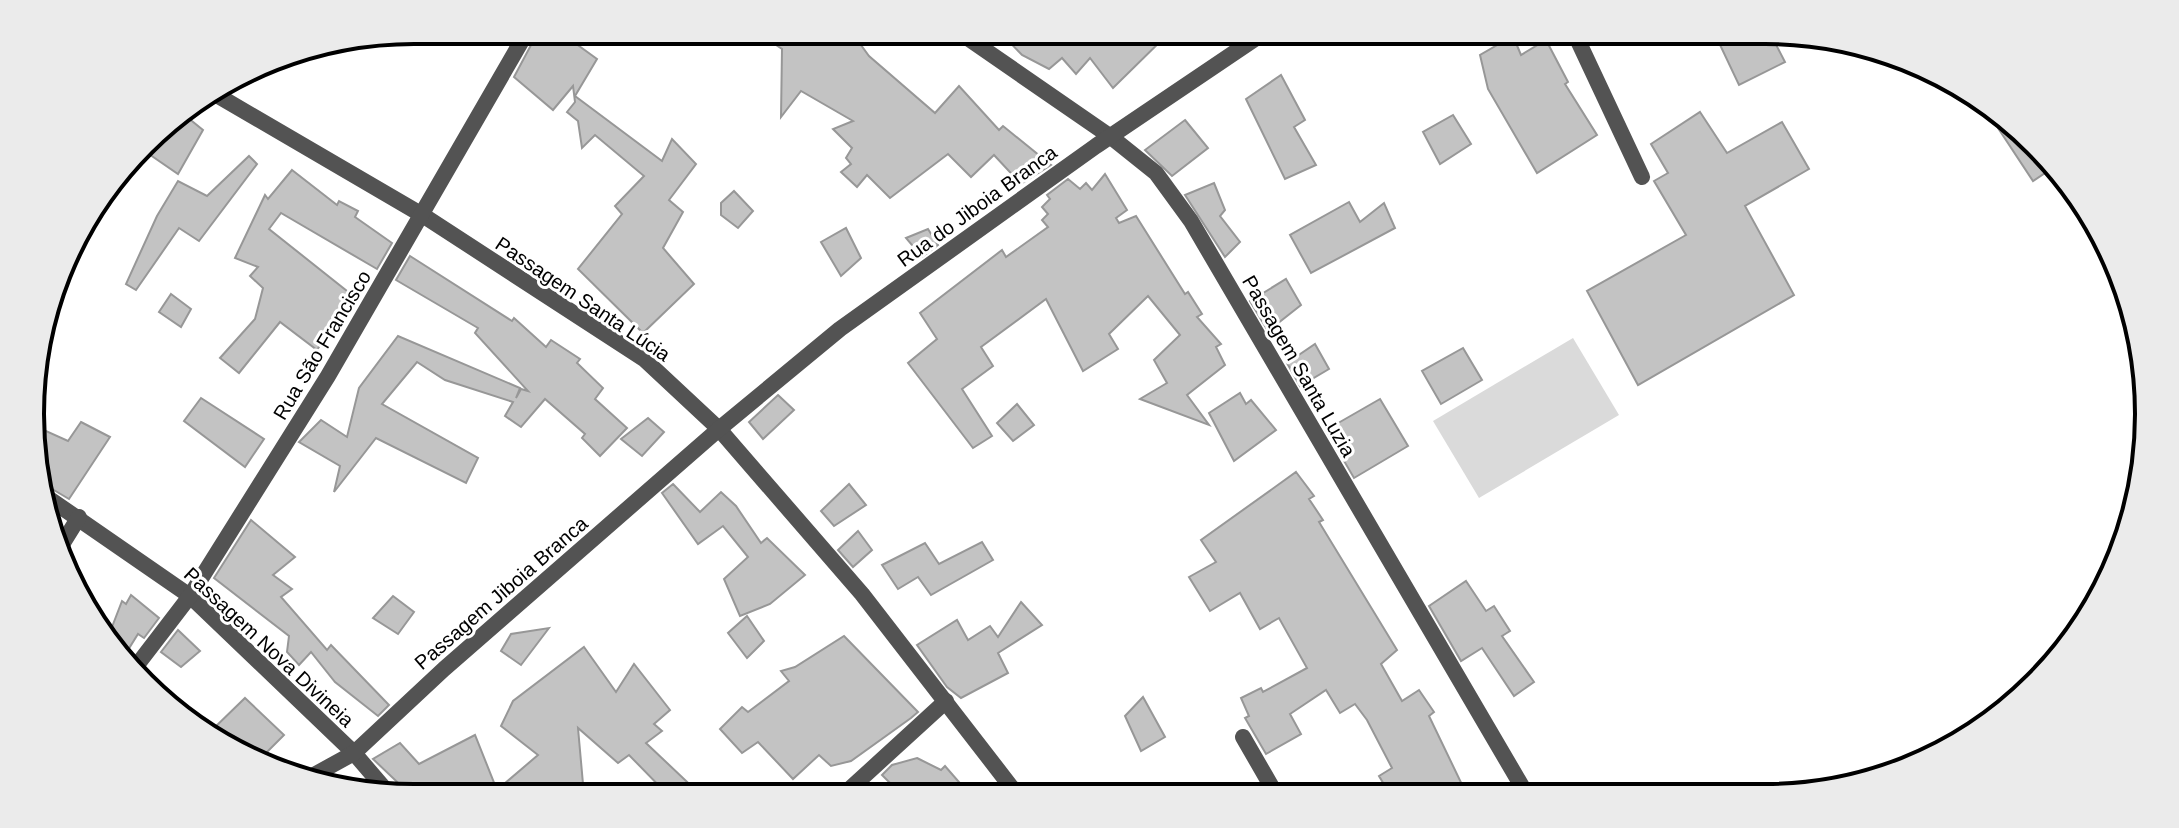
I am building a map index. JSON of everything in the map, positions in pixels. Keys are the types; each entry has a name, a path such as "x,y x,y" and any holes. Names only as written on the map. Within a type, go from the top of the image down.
{"street":[{"name":"Rua São Francisco","path":"139,662 190,596 424,216 520,44"},
{"name":"Passagem Santa Luzia","path":"976,44 1111,137 1156,173 1191,221 1521,784"},
{"name":"Rua do Jiboia Branca","path":"719,429 840,329 1247,44"},
{"path":"1580,44 1642,177"},
{"name":"Passagem Santa Lúcia","path":"222,98 424,216 644,359 719,429 862,594 1009,784"},
{"name":"Passagem Jiboia Branca","path":"320,772 354,753 444,669 719,429"},
{"name":"Passagem Nova Divineia","path":"55,502 190,596 354,753 379,782"},
{"path":"66,538 79,517"},
{"path":"855,784 946,701"},
{"path":"1243,737 1270,784"}],"shaded area":[{"path":"1573,338 1619,415 1479,498 1433,421"}],"building":[{"path":"532,44 576,44 597,59 575,96 662,161 672,139 696,164 669,200 683,212 663,248 694,284 643,333 578,269 622,214 615,206 644,176 595,135 582,148 578,121 567,112 575,102 573,86 553,110 514,77"},
{"path":"775,44 860,44 869,56 935,113 959,86 999,130 1003,126 1051,165 1021,184 994,155 971,177 948,154 890,198 867,175 857,187 841,172 851,164 846,158 852,148 833,129 853,121 801,91 781,117 782,49"},
{"path":"1011,44 1158,44 1113,88 1090,58 1076,74 1062,58 1049,69 1022,55"},
{"path":"1499,44 1516,44 1521,55 1539,44 1548,44 1568,82 1565,84 1597,135 1537,173 1488,89 1480,55"},
{"path":"1720,44 1776,44 1785,62 1739,85"},
{"path":"1281,75 1305,120 1294,127 1316,165 1285,179 1246,99"},
{"path":"1700,112 1727,153 1782,122 1809,169 1745,206 1794,295 1638,385 1587,291 1686,235 1654,181 1668,173 1651,144"},
{"path":"1453,115 1471,144 1440,164 1423,132"},
{"path":"190,119 203,130 178,174 150,155"},
{"path":"1185,120 1208,148 1172,176 1145,150"},
{"path":"1998,128 2027,152 2045,173 2033,181"},
{"path":"249,156 257,164 199,241 179,228 136,290 126,284 157,216 178,181 207,196"},
{"path":"292,170 337,205 339,201 358,211 355,217 392,243 377,269 281,213 269,229 352,295 317,350 280,322 239,373 220,358 255,319 263,288 250,276 258,267 235,258 265,195 268,199"},
{"path":"1105,174 1127,210 1116,218 1119,223 1136,216 1185,294 1188,292 1202,314 1197,317 1221,344 1216,347 1225,365 1187,395 1209,425 1140,399 1167,383 1154,360 1180,335 1148,296 1109,334 1118,349 1083,371 1046,299 981,347 993,366 962,389 992,436 973,448 908,363 937,339 920,313 1002,250 1006,257 1048,227 1042,220 1048,214 1042,207 1050,199 1047,195 1068,179 1080,189 1086,183 1092,190"},
{"path":"1214,183 1225,210 1220,216 1240,242 1225,257 1185,195"},
{"path":"734,191 753,211 738,228 721,215 721,203"},
{"path":"1349,202 1360,222 1384,203 1395,228 1311,273 1290,235"},
{"path":"846,228 861,258 841,276 821,242"},
{"path":"928,229 938,245 922,257 906,238"},
{"path":"410,256 512,321 514,318 546,347 551,340 580,359 577,363 603,388 595,399 627,428 600,456 582,438 585,434 545,399 521,427 505,416 513,402 445,380 417,362 382,404 478,458 466,483 376,438 334,492 340,466 299,442 321,420 347,437 359,388 398,336 520,388 516,398 521,389 528,391 475,333 478,328 396,280"},
{"path":"1286,279 1301,305 1268,331 1250,301"},
{"path":"171,294 191,309 181,327 159,312"},
{"path":"1315,344 1329,369 1300,386 1287,363"},
{"path":"1463,348 1482,380 1441,404 1422,371"},
{"path":"1240,393 1246,404 1251,400 1276,430 1234,461 1209,413"},
{"path":"778,395 794,410 763,439 749,422"},
{"path":"201,398 264,439 245,467 184,421"},
{"path":"1380,399 1408,446 1354,478 1326,430"},
{"path":"1017,404 1034,425 1013,441 997,423"},
{"path":"648,418 664,432 642,456 621,439"},
{"path":"81,422 110,437 69,499 52,489 45,430 68,441"},
{"path":"1296,472 1314,496 1309,499 1323,520 1319,522 1397,650 1381,664 1402,701 1419,690 1434,712 1429,716 1462,784 1384,784 1379,776 1392,768 1367,720 1355,704 1340,713 1326,690 1290,714 1301,734 1266,754 1245,718 1249,716 1241,698 1261,688 1263,692 1307,668 1279,618 1260,629 1240,593 1210,611 1189,577 1216,562 1201,540"},
{"path":"673,484 700,512 721,492 736,506 761,543 767,538 805,575 770,604 740,616 724,579 748,557 723,526 698,544 662,493"},
{"path":"849,484 866,505 834,526 821,511"},
{"path":"251,520 295,557 273,575 292,589 281,597 327,650 331,645 389,705 378,716 335,682 311,652 299,665 287,652 289,636 214,578"},
{"path":"858,531 872,550 853,567 838,550"},
{"path":"982,542 993,560 931,595 918,577 898,589 882,565 925,543 939,564"},
{"path":"1466,581 1486,611 1494,606 1510,631 1502,636 1534,682 1514,696 1482,648 1461,661 1429,606"},
{"path":"131,595 159,618 144,638 138,634 129,649 112,628 122,601 126,604"},
{"path":"393,596 414,612 398,634 373,618"},
{"path":"1021,602 1042,625 998,653 1008,673 961,698 947,687 917,645 957,620 968,640 990,626 998,637"},
{"path":"747,616 764,641 747,658 728,633"},
{"path":"549,628 521,665 501,651 511,634"},
{"path":"178,630 200,651 181,667 161,652"},
{"path":"844,636 918,712 851,761 831,766 819,755 793,779 758,742 742,753 720,729 742,707 748,712 789,681 781,671 795,667"},
{"path":"584,647 616,692 634,664 670,710 654,724 662,731 646,743 689,784 657,784 629,755 618,763 578,728 583,784 504,784 538,755 501,726 513,701"},
{"path":"1143,697 1165,737 1141,751 1125,716"},
{"path":"245,698 284,735 266,753 216,726"},
{"path":"475,735 495,784 399,783 373,759 400,743 419,764"},
{"path":"917,758 941,770 945,766 961,784 891,784 882,775 892,765"}]}
